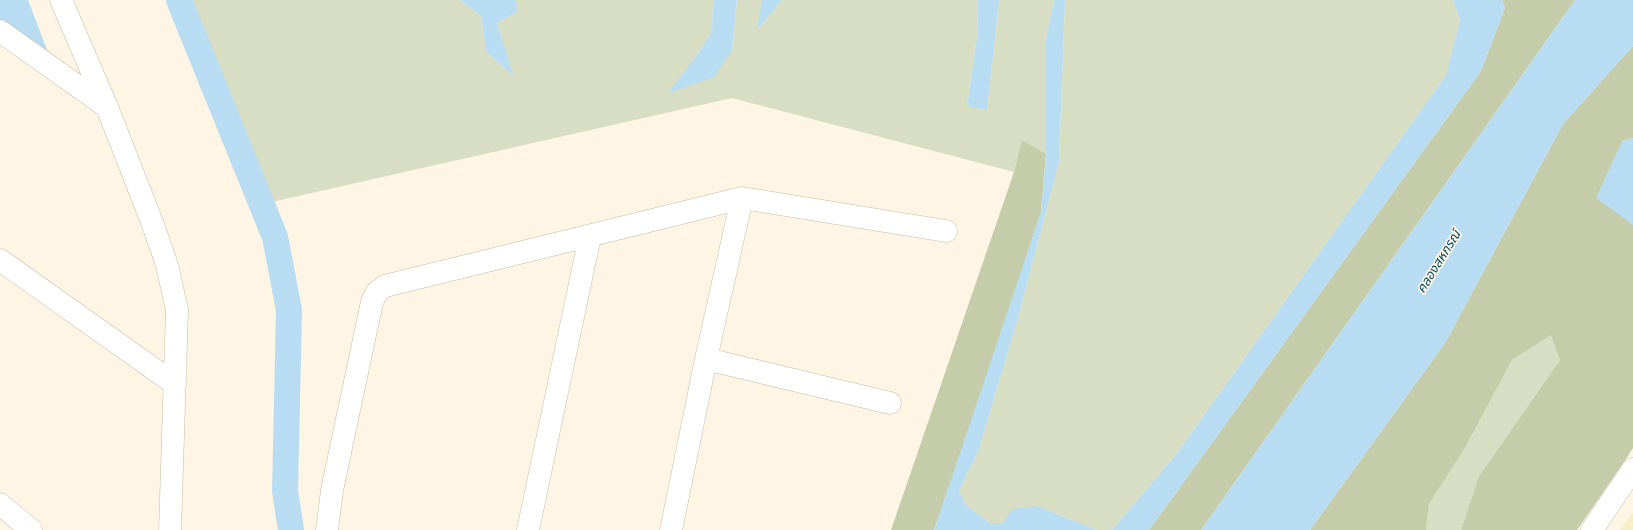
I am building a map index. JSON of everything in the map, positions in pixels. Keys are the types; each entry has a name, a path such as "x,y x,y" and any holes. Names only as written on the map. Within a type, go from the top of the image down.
{"street":[{"path":"61,0 107,107 167,265 177,310 170,530"},
{"path":"0,31 107,107"},
{"path":"671,530 706,359 742,198"},
{"path":"327,530 332,490 372,302 377,292 385,286 742,198 946,231"},
{"path":"528,530 590,236"},
{"path":"0,260 175,384"},
{"path":"706,359 890,403"},
{"path":"1592,530 1633,469"},
{"path":"0,504 30,530"}],"green space":[{"path":"189,0 460,0 481,16 486,51 513,76 497,23 517,12 516,0 713,0 712,31 699,52 669,93 732,50 737,0 762,0 758,29 782,0 977,0 978,30 967,105 987,109 999,0 1054,0 1046,38 1046,154 1022,140 1014,172 732,98 263,204"},
{"path":"1065,0 1453,0 1460,20 1446,75 1177,453 1112,530 1097,530 1037,506 1003,523 990,523 965,504 959,490 978,452 1017,321 1059,162"},
{"path":"1502,0 1575,0 1201,530 1149,530 1481,71 1505,8"},
{"path":"1633,46 1633,138 1622,141 1633,225 1633,448 1628,456 1577,530 1461,530 1479,476 1560,360 1551,335 1512,360 1465,448 1429,504 1426,530 1310,530 1445,343 1563,124"},
{"path":"1022,140 1046,154 1041,212 969,430 934,530 891,530 1014,172"},
{"path":"1552,334 1560,360 1479,476 1461,530 1426,530 1429,504 1465,448 1512,360"}],"sand":[{"path":"1633,513 1633,530 1620,530"}],"water":[{"path":"0,0 28,0 54,68 0,27"},
{"path":"460,0 516,0 517,12 497,23 514,77 486,51 481,16"},
{"path":"713,0 737,0 732,50 714,77 668,93 699,52 712,31"},
{"path":"762,0 782,0 757,30"},
{"path":"977,0 999,0 987,110 967,106 978,30"},
{"path":"1054,0 1065,0 1059,162 1017,321 978,452 959,490 965,504 990,523 1003,523 1012,509 1037,506 1097,530 934,530 1041,212 1046,154 1046,38"},
{"path":"1453,0 1502,0 1505,8 1481,71 1149,530 1112,530 1177,453 1446,75 1460,20"},
{"name":"คลองสหกรณ์","path":"1575,0 1633,0 1633,46 1563,124 1445,343 1310,530 1201,530"},
{"path":"1633,138 1633,225 1596,198 1622,141"}],"waterway":[{"path":"179,0 275,237 289,310 285,491 291,530"}]}
